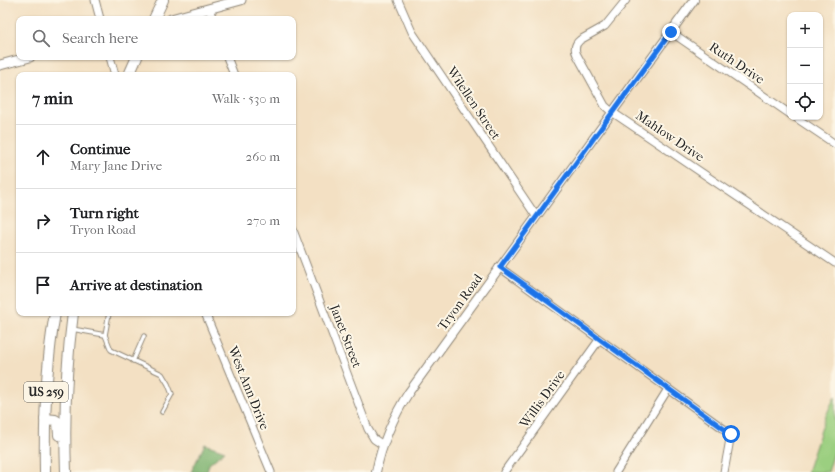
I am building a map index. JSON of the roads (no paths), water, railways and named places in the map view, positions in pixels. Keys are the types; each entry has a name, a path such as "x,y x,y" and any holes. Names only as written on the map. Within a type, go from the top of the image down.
{"main road":[{"path":"155,16 163,0"},
{"path":"182,16 241,0"},
{"path":"0,65 19,60"},
{"path":"130,72 136,60"},
{"name":"US 259","path":"45,472 45,419 48,362 55,316"},
{"name":"US 259","path":"66,472 65,408 73,316"},
{"path":"45,419 58,422 59,453 66,472"}],"street":[{"path":"95,0 99,16"},
{"name":"Wilellen Street","path":"398,0 412,32 536,216"},
{"name":"Mahlow Drive","path":"626,0 605,26 577,42 575,48 577,55 602,100 612,112 835,263"},
{"name":"Tryon Road","path":"376,472 383,445 398,411 409,392 694,0"},
{"path":"209,9 212,16"},
{"name":"Ruth Drive","path":"671,32 787,112"},
{"path":"111,60 114,72"},
{"path":"228,60 233,72"},
{"path":"799,120 835,144"},
{"name":"Janet Street","path":"296,238 368,429 374,439 383,445"},
{"path":"500,267 731,434 724,472"},
{"name":"West Ann Drive","path":"206,316 271,472"},
{"name":"Willis Drive","path":"504,472 600,340"},
{"path":"616,472 668,389"}],"lane":[{"path":"108,316 105,336 111,350 162,374 168,384 172,394 162,412"},
{"path":"71,328 105,336"},
{"path":"133,361 144,336"}]}
